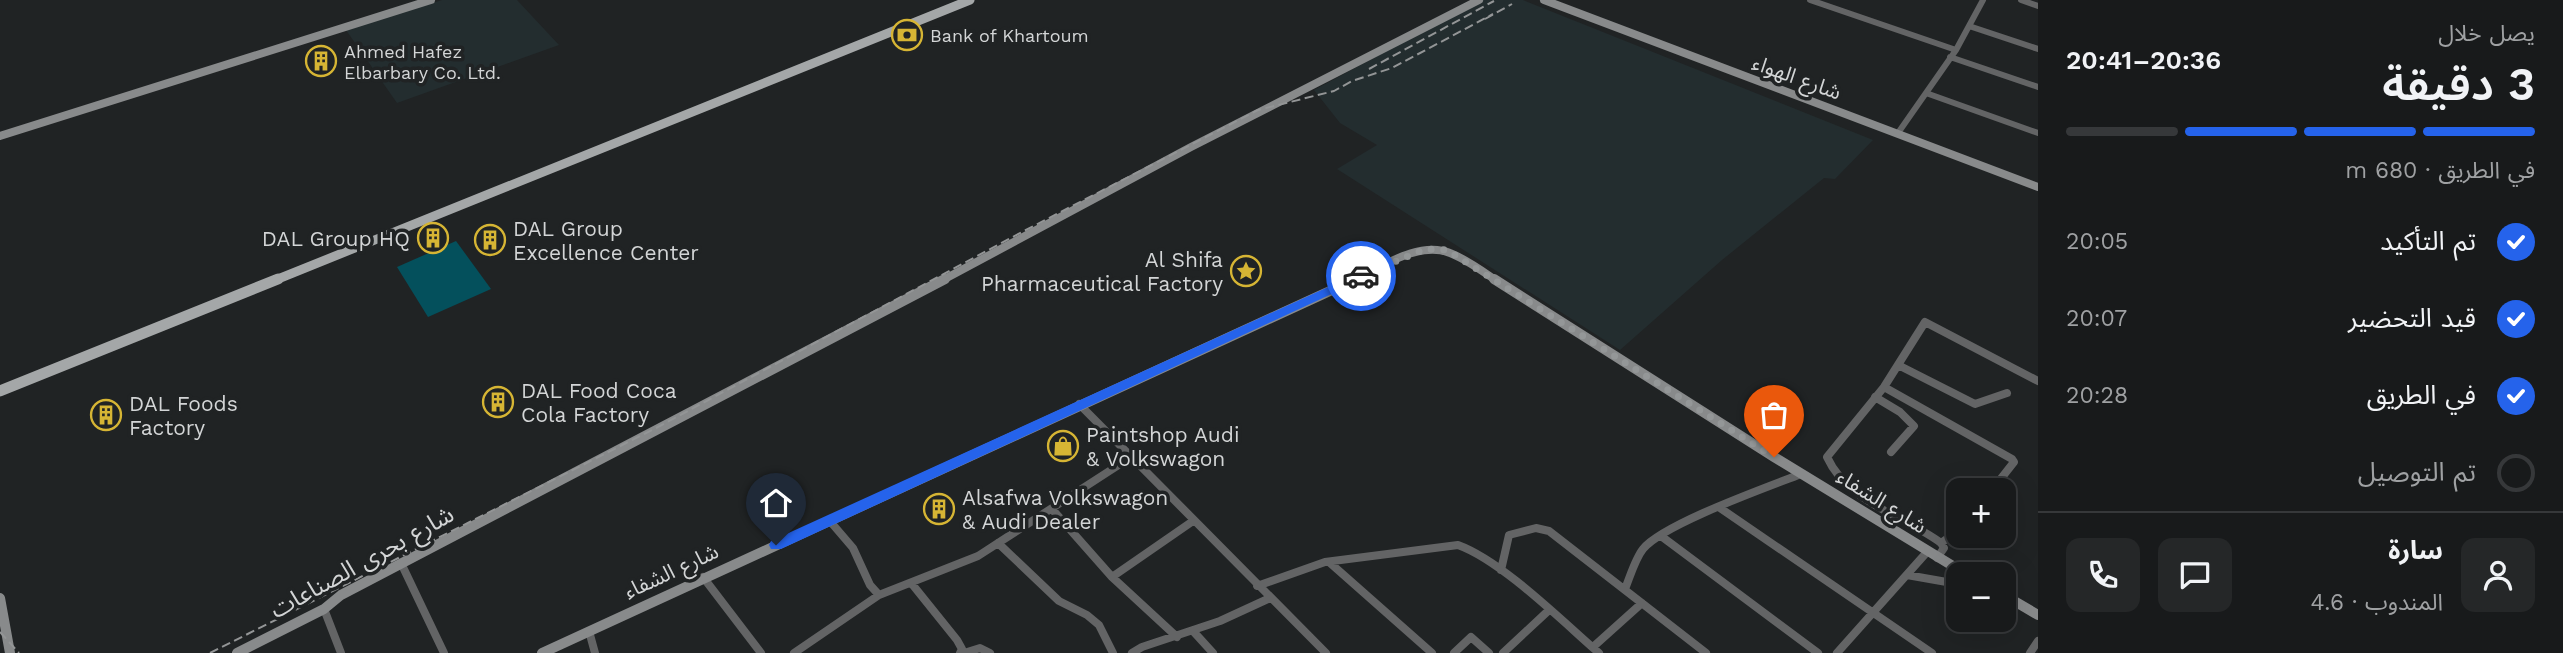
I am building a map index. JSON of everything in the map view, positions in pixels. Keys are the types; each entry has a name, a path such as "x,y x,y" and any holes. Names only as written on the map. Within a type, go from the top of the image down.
{"main road":[{"path":"0,391 957,0"},
{"path":"0,383 970,0"}],"street":[{"path":"0,136 431,0"},
{"name":"شارع بحرى الصناعات","path":"237,653 324,609 341,595 861,324 1200,142 1479,0"},
{"name":"شارع الهواء","path":"1544,0 2038,187"},
{"path":"1810,0 1956,50"},
{"path":"1898,133 1956,50 1983,0"},
{"path":"2021,0 2038,5"},
{"path":"1969,26 2038,49"},
{"path":"1950,57 2038,87"},
{"path":"1926,93 2038,133"},
{"name":"شارع الشفاء","path":"542,653 1401,258 1425,249 1440,248 1478,269 1946,563"},
{"path":"1837,653 1907,575 1944,548 1941,543 1854,491 1836,475 1827,457 1884,387 1925,322 2038,381"},
{"path":"1898,365 1975,404 2007,393"},
{"path":"1884,387 2012,460 2014,463 2002,478"},
{"path":"1875,397 1900,412 1914,426 1891,452"},
{"path":"1079,404 1326,653"},
{"path":"794,653 879,596 978,556 1131,457"},
{"path":"1625,589 1643,550 1661,536 1801,474"},
{"path":"1720,508 1932,653"},
{"path":"1052,509 1112,577 1177,637"},
{"path":"829,519 853,548 870,585 879,596"},
{"path":"1112,577 1193,521"},
{"path":"1501,570 1507,537 1518,531 1542,528 1706,653"},
{"path":"1661,536 1818,653"},
{"path":"1941,543 1946,539"},
{"path":"998,543 1059,601 1087,615 1098,625 1113,653"},
{"path":"1257,586 1329,562 1458,545 1475,551 1501,570 1596,650 1642,603"},
{"path":"1329,562 1432,653"},
{"path":"401,564 444,653"},
{"path":"1907,575 1946,582"},
{"path":"703,577 761,653"},
{"path":"912,584 957,640 962,653 980,648 990,653"},
{"path":"0,598 10,653"},
{"path":"1132,653 1193,632 1270,598"},
{"path":"2016,603 2038,615"},
{"path":"324,609 341,653"},
{"path":"1503,653 1548,611"},
{"path":"589,631 595,653"},
{"path":"1193,632 1213,653"},
{"path":"1454,653 1471,637 1489,653"},
{"path":"2029,653 2038,641"}],"shaded area":[{"path":"442,0 517,0 559,45 397,103 346,30"},
{"path":"1482,0 1523,0 1873,140 1835,179 1824,178 1722,260 1620,350 1337,169 1377,145 1340,123 1314,90"},
{"path":"456,241 491,289 428,317 397,267"}],"railway":[{"path":"1369,69 1494,1"},
{"path":"1485,19 1512,4"},
{"path":"210,653 656,428 1022,232 1258,110 1334,91 1352,81 1392,68 1493,14"},
{"path":"0,632 19,653"}],"way so far":[{"path":"1361,276 1416,251 1433,248 1447,250 1774,457"}],"place":[{"name":"Bank of Khartoum","path":"907,35"},
{"name":"Ahmed Hafez Elbarbary Co. Ltd.","path":"321,61"},
{"name":"DAL Group HQ","path":"433,238"},
{"name":"DAL Group Excellence Center","path":"490,240"},
{"name":"Al Shifa Pharmaceutical Factory","path":"1246,271"},
{"name":"DAL Food Coca Cola Factory","path":"498,402"},
{"name":"DAL Foods Factory","path":"106,415"},
{"name":"Paintshop Audi & Volkswagon","path":"1063,446"},
{"name":"Alsafwa Volkswagon & Audi Dealer","path":"939,509"}],"route":[{"path":"776,545 1361,276"}]}
